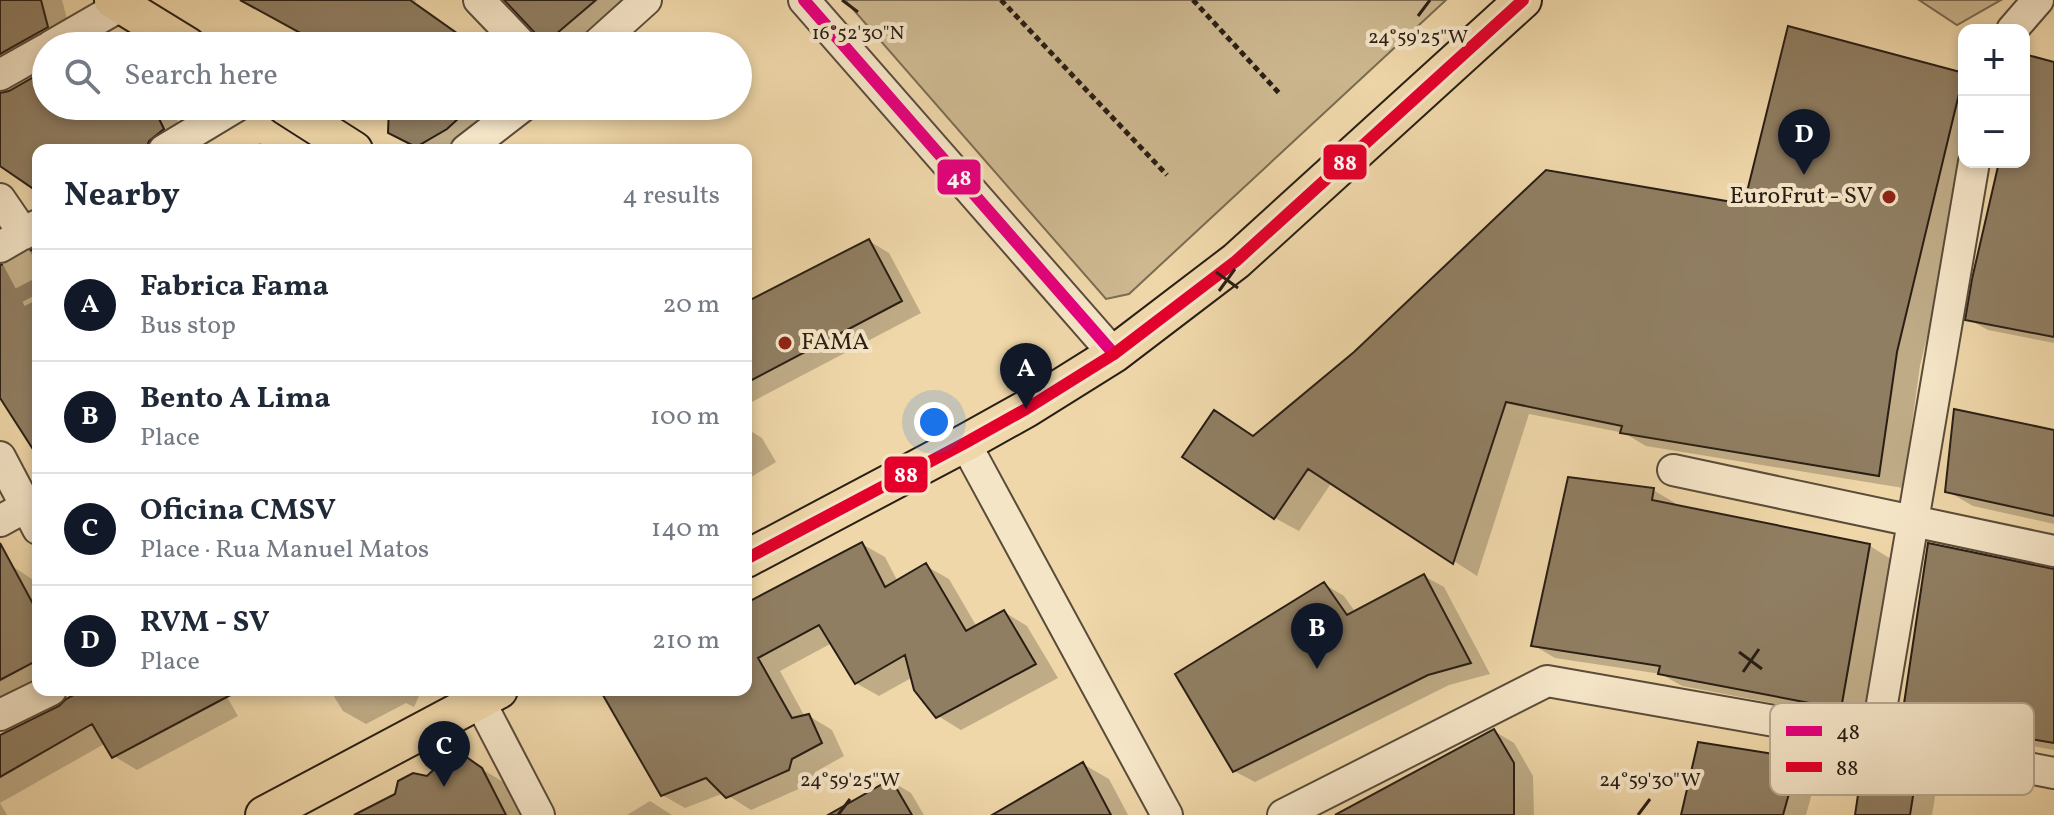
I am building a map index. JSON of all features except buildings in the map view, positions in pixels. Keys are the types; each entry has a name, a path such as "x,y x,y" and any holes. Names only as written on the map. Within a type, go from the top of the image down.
{"main road":[{"path":"752,556 1026,409 1114,354 1236,261 1523,0"},
{"path":"118,3 165,32"},
{"path":"307,120 345,144"},
{"path":"264,815 479,696"}],"street":[{"path":"479,0 510,32"},
{"path":"611,32 646,0"},
{"path":"804,0 1114,354"},
{"path":"2017,24 2038,0"},
{"path":"72,32 118,3"},
{"path":"0,75 32,56"},
{"path":"174,144 214,120"},
{"path":"474,144 505,120"},
{"path":"1882,703 1973,168"},
{"path":"0,199 17,241"},
{"path":"965,443 1167,815"},
{"path":"0,457 32,507"},
{"path":"1673,470 2054,551"},
{"path":"0,521 32,513"},
{"path":"1283,815 1547,681 1770,720"},
{"path":"0,715 39,696"},
{"path":"485,696 539,815"},
{"path":"2034,769 2054,773"}],"path":[{"path":"1001,0 1167,175"},
{"path":"1193,0 1279,93"}],"shaded area":[{"path":"845,0 1446,0 1129,294 1106,299"},
{"path":"1919,0 2001,0 1958,24"}],"tunnel":[{"path":"15,255 32,288"}],"transit line":[{"name":"48","path":"804,0 1114,354"},
{"name":"88","path":"752,556 1026,409 1114,354 1236,261 1523,0"}],"place":[{"name":"RVM - SV","path":"1804,175"},
{"name":"EuroFrut - SV","path":"1889,197"},
{"name":"FAMA","path":"785,343"},
{"name":"Fabrica Fama","path":"1026,409"},
{"name":"Bento A Lima","path":"1317,669"},
{"name":"Oficina CMSV","path":"444,787"}]}
